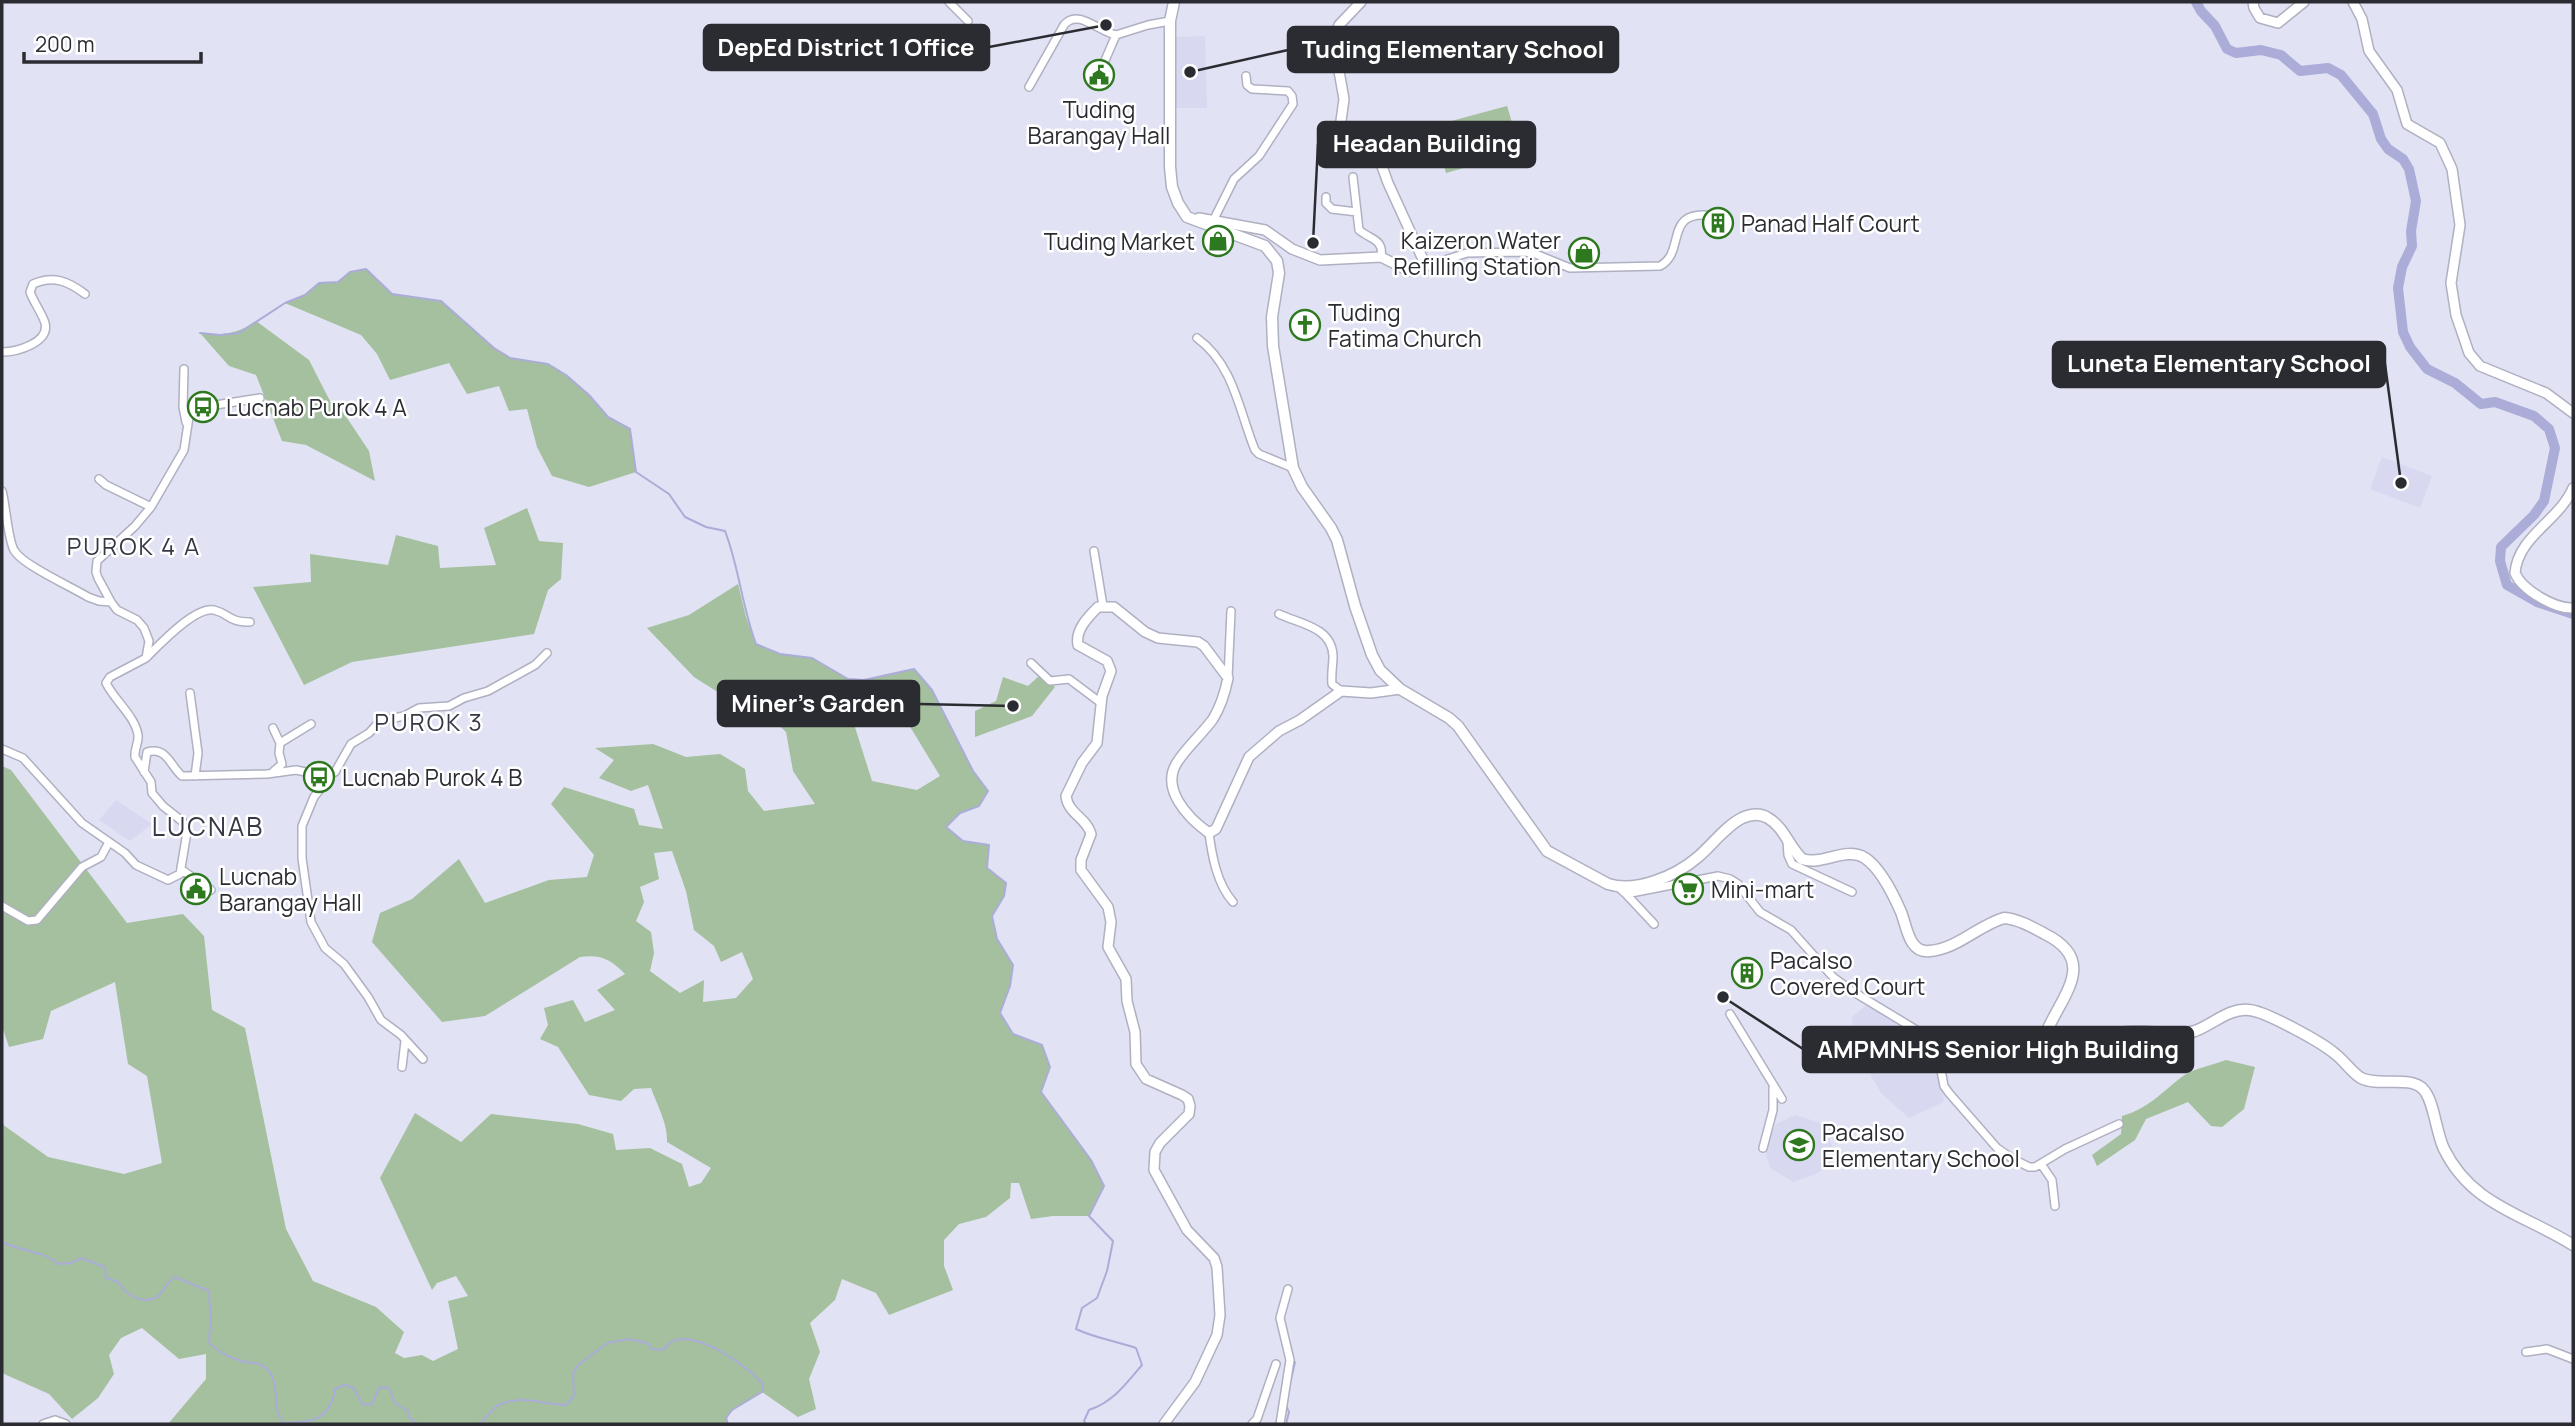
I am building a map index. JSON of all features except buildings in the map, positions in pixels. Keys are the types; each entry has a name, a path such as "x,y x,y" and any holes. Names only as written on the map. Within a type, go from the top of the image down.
{"main road":[{"path":"1174,2 1170,21 1170,167 1175,195 1181,211 1187,217 1265,246 1277,261 1279,273 1272,317 1273,346 1293,468 1302,487 1337,540 1372,655 1380,670 1401,689 1458,726 1547,851 1622,891 1678,871 1746,816 1755,814 1770,819 1786,837 1796,854 1809,862 1850,854 1867,859 1901,912 1914,945 1920,950 1929,952 1942,948 2004,918 2057,940 2069,951 2074,971 2072,984 2046,1033 2050,1046 2058,1050 2079,1047 2125,1032 2180,1034 2197,1030 2226,1014 2251,1010 2266,1015 2332,1050 2360,1077 2417,1085 2425,1091 2444,1148 2462,1178 2476,1192 2503,1209 2573,1245"}],"street":[{"path":"948,2 968,21"},
{"path":"1361,2 1339,25 1336,33 1335,49 1344,99 1340,128 1345,137 1374,151 1379,158 1426,266"},
{"path":"2253,2 2260,19 2278,23 2304,2"},
{"path":"2353,2 2362,19 2369,51 2397,90 2407,124 2440,143 2452,169 2460,225 2451,284 2456,315 2469,353 2480,366 2546,393 2573,413"},
{"path":"1029,87 1067,21 1080,18 1116,35 1170,21"},
{"path":"1103,65 1116,35"},
{"path":"1213,221 1234,179 1259,156 1293,104 1288,91 1252,89 1247,85 1246,76"},
{"path":"1353,177 1359,230 1378,241 1382,250 1381,257"},
{"path":"1326,197 1326,203 1332,209 1357,212"},
{"path":"1187,217 1265,230 1306,256 1320,260 1381,257 1409,271 1467,253 1533,253 1570,268 1660,266 1669,259 1677,229 1682,222 1695,216 1714,216"},
{"path":"2,352 16,351 41,338 45,332 46,326 30,292 33,284 55,279 69,282 85,294"},
{"path":"1197,338 1216,354 1231,383 1255,450 1293,468"},
{"path":"184,369 183,407 187,426"},
{"path":"146,658 149,641 144,628 137,620 117,610 111,602 98,579 97,561 135,526 150,507 184,450 189,417 203,407 260,398"},
{"path":"99,479 150,507"},
{"path":"2573,488 2563,507 2525,544 2515,573 2520,582 2547,602 2557,607 2573,608"},
{"path":"2,491 13,549 24,562 88,597 111,602"},
{"path":"1094,551 1103,606"},
{"path":"1164,1424 1195,1381 1217,1335 1220,1315 1217,1267 1214,1258 1187,1230 1154,1170 1155,1152 1160,1143 1189,1114 1190,1105 1188,1099 1182,1095 1146,1079 1136,1064 1135,1032 1127,1001 1126,979 1108,947 1111,922 1108,907 1081,870 1090,841 1090,829 1067,803 1068,790 1082,763 1097,743 1101,704 1111,671 1107,661 1083,649 1077,641 1086,618 1103,606 1114,607 1145,632 1157,638 1198,642 1228,678"},
{"path":"2,748 23,758 66,809 125,853 136,866 169,880 176,878 182,870 187,831 152,793 151,782 135,757 139,738 134,721 106,686 107,679 146,658 185,621 209,610 215,610 231,620 250,622"},
{"path":"1231,611 1228,678 1217,712 1177,762 1172,782 1178,802 1209,833 1213,861 1225,892 1233,902"},
{"path":"1279,614 1317,629 1328,640 1333,654 1332,684 1340,691 1371,693 1401,689"},
{"path":"144,773 147,752 155,750 163,753 182,776 267,774 296,770 319,776 335,772 346,750 380,721 404,716 419,708 449,706 488,691 535,666 547,653"},
{"path":"1031,663 1050,681 1069,679 1101,704"},
{"path":"1209,833 1216,829 1249,757 1279,731 1300,720 1340,691"},
{"path":"190,693 198,753 195,776"},
{"path":"280,743 311,724"},
{"path":"267,774 282,764 280,743 273,728"},
{"path":"319,776 322,787 314,797 302,826 302,858 311,922 325,948 344,964 381,1020 401,1035 423,1059"},
{"path":"1786,837 1788,855 1800,870 1816,874 1852,892"},
{"path":"2,906 28,920 37,920 82,867 101,857 109,842"},
{"path":"182,870 211,890"},
{"path":"1622,891 1708,877 1730,879 1745,890 1760,912 1791,930 1833,977 1928,1037 1937,1050 1944,1086 1948,1093 1997,1148 2022,1165 2035,1167 2065,1149 2119,1124"},
{"path":"1622,891 1654,924"},
{"path":"1730,1014 1734,1016 1773,1088 1783,1099"},
{"path":"402,1067 405,1041"},
{"path":"1763,1148 1773,1110 1773,1088"},
{"path":"2041,1164 2052,1180 2055,1206"},
{"path":"1280,1424 1290,1360 1280,1312 1288,1289"},
{"path":"2526,1352 2547,1349 2573,1359"},
{"path":"1252,1424 1262,1407 1276,1364"},
{"path":"43,1424 55,1420 66,1424"}],"shaded area":[{"path":"1205,36 1207,108 1175,108 1174,37"},
{"path":"2382,457 2432,476 2420,508 2370,489"},
{"path":"116,800 152,824 130,841 99,820"},
{"path":"1868,1004 1916,1034 1931,1050 1938,1067 1944,1102 1909,1118 1881,1093 1871,1076 1852,1027 1852,1017"},
{"name":"Pacalso Elementary School","path":"1795,1115 1821,1123 1836,1159 1816,1174 1793,1182 1770,1168 1764,1148 1776,1124"}],"green space":[{"path":"1507,106 1521,152 1446,173 1433,126"},
{"path":"366,269 392,294 441,301 494,348 510,358 548,364 566,375 589,395 608,417 630,429 636,472 589,487 552,476 537,447 527,409 509,411 499,386 467,394 449,363 390,380 377,354 361,335 285,303 305,295 319,283 338,282 350,272"},
{"path":"256,321 309,360 332,405 343,412 369,451 375,481 306,445 282,441 256,375 229,366 200,333 230,333"},
{"path":"527,508 539,541 563,543 561,579 548,590 534,634 352,662 304,685 253,587 311,582 310,554 388,565 396,535 438,546 440,568 496,565 484,528"},
{"path":"738,584 756,644 780,654 812,658 848,679 864,680 914,669 932,690 973,771 988,791 979,806 960,813 946,827 963,841 989,845 987,868 1006,883 1004,896 992,916 997,939 1013,965 1010,986 1000,1013 1013,1034 1042,1045 1050,1067 1041,1092 1091,1160 1104,1186 1089,1216 1031,1219 1019,1183 1011,1183 1010,1198 986,1217 959,1224 944,1240 944,1266 953,1290 889,1315 876,1293 842,1279 835,1300 810,1323 820,1352 809,1379 816,1409 798,1417 762,1392 732,1410 727,1418 728,1424 168,1424 206,1379 206,1354 179,1359 142,1328 121,1338 109,1355 114,1374 98,1398 72,1419 49,1394 2,1373 2,1124 48,1157 124,1174 162,1163 147,1076 128,1064 115,982 51,1011 43,1039 9,1047 2,1026 2,766 11,770 127,923 183,914 204,936 212,1010 245,1028 286,1229 313,1281 376,1307 404,1332 395,1353 404,1358 422,1355 433,1361 458,1349 448,1301 468,1296 456,1276 437,1283 432,1290 380,1178 415,1113 461,1142 491,1114 578,1124 613,1134 616,1150 650,1148 682,1164 689,1187 701,1183 711,1168 667,1142 664,1121 651,1088 634,1089 621,1101 589,1095 558,1047 540,1039 548,1025 544,1008 573,1000 585,1022 615,1010 597,990 625,974 610,961 594,956 580,957 485,1016 442,1022 372,942 380,913 412,899 459,859 485,903 549,880 587,877 594,855 551,804 564,787 634,809 639,825 663,829 648,785 631,791 599,778 614,760 595,748 653,744 686,757 720,754 745,769 748,791 764,811 815,804 793,771 786,732 753,700 738,705 694,677 647,628 689,615","holes":["863,693 875,723 906,720 940,776 917,790 872,781 854,724 851,694","672,851 686,891 694,930 714,946 721,962 742,952 753,979 736,998 703,1002 704,980 680,993 650,971 654,953 651,932 636,921 644,902 640,887 659,879 654,853"]},
{"path":"1040,675 1055,687 1032,716 975,737 975,711 996,701 1003,677 1028,686"},
{"path":"2226,1060 2255,1067 2244,1109 2222,1127 2211,1126 2188,1102 2146,1119 2135,1140 2097,1166 2092,1155 2121,1134 2122,1116 2147,1104 2188,1073"}],"waterway":[{"path":"2196,2 2215,26 2227,49 2236,53 2261,50 2281,55 2300,71 2328,68 2341,75 2373,114 2381,139 2388,149 2403,159 2409,169 2416,201 2411,231 2412,246 2402,267 2398,288 2403,332 2410,347 2427,369 2455,383 2481,404 2495,402 2534,416 2549,429 2555,448 2544,501 2534,515 2501,547 2500,561 2507,585 2537,602 2573,614"},
{"path":"200,333 239,333 285,303 305,295 319,283 338,282 350,272 366,269 392,294 441,301 494,348 510,358 548,364 566,375 589,395 608,417 630,429 636,472 669,494 685,517 706,527 725,531 756,644 780,654 812,658 848,679 864,680 914,669 932,690 973,771 988,791 979,806 960,813 946,827 963,841 989,845 987,868 1006,883 1004,896 992,916 997,939 1013,965 1010,986 1000,1013 1013,1034 1042,1045 1050,1067 1041,1092 1091,1160 1104,1186 1089,1216 1113,1241 1107,1271 1097,1298 1082,1308 1076,1329 1136,1348 1142,1365 1112,1397 1089,1410 1084,1421 1086,1424"},
{"path":"2,1242 46,1256 58,1264 71,1263 81,1258 105,1267 106,1278 118,1282 131,1295 143,1300 155,1298 175,1277 209,1291 211,1325 208,1341 228,1356 259,1364 268,1370 274,1382 277,1410 283,1423 318,1418 329,1408 335,1389 344,1385 354,1388 362,1404 371,1405 380,1387 389,1388 395,1403 409,1412 408,1417 418,1424"},
{"path":"479,1424 496,1406 516,1400 566,1405 574,1396 573,1374 577,1366 607,1343 629,1339 647,1343 652,1349 662,1350 675,1340 697,1341 723,1353 747,1369 763,1385 762,1392 732,1410 726,1418 728,1424"},
{"path":"1289,1388 1295,1362"},
{"path":"1286,1406 1289,1412 1286,1424"}],"place":[{"name":"DepEd District 1 Office","path":"1106,25"},
{"name":"Tuding Elementary School","path":"1190,72"},
{"name":"Tuding Barangay Hall","path":"1099,75"},
{"name":"Panad Half Court","path":"1718,223"},
{"name":"Tuding Market","path":"1218,241"},
{"name":"Headan Building","path":"1313,243"},
{"name":"Kaizeron Water Refilling Station","path":"1584,253"},
{"name":"Tuding Fatima Church","path":"1305,325"},
{"name":"Lucnab Purok 4 A","path":"203,407"},
{"name":"Luneta Elementary School","path":"2401,483"},
{"name":"Miner's Garden","path":"1013,706"},
{"name":"Lucnab Purok 4 B","path":"319,777"},
{"name":"Lucnab Barangay Hall","path":"196,889"},
{"name":"Mini-mart","path":"1688,889"},
{"name":"Pacalso Covered Court","path":"1747,973"},
{"name":"AMPMNHS Senior High Building","path":"1723,997"},
{"name":"Pacalso Elementary School","path":"1799,1145"}],"district":[{"name":"PUROK 4 A","path":"134,545"},
{"name":"PUROK 3","path":"429,721"},
{"name":"LUCNAB","path":"208,826"}]}
